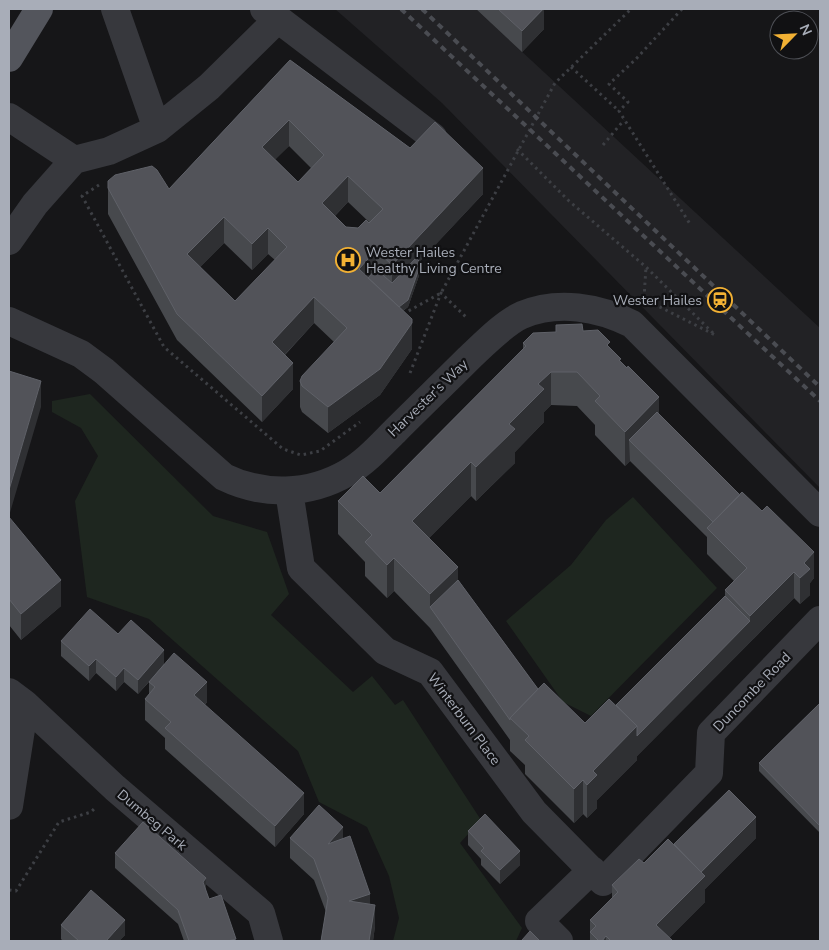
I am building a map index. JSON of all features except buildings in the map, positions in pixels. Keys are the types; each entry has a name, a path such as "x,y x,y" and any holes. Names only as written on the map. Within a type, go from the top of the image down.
{"main road":[{"path":"9,58 39,9"}],"street":[{"path":"115,9 157,129"},
{"path":"9,241 35,204 74,160 109,152 157,129 209,86 271,14 433,137"},
{"path":"9,117 74,160"},
{"name":"Harvester's Way","path":"9,321 81,354 104,371 224,477 243,486 262,490 289,491 322,484 348,472 370,455 489,339 521,315 552,308 582,308 609,312 632,324 820,513"},
{"name":"Winterburn Place","path":"289,491 301,568 384,652 430,672 534,812 598,876"},
{"name":"Duncombe Road","path":"559,941 538,921 598,876 709,773 711,733 820,620"},
{"name":"Dumbeg Park","path":"17,698 115,788 261,913 270,941"},
{"name":"Dumbeg Park","path":"9,806 17,698"}],"path":[{"path":"406,381 441,293 517,149 555,83 632,9"},
{"path":"619,111 628,102 610,84 682,9"},
{"path":"571,67 619,111 690,224"},
{"path":"603,145 624,120"},
{"path":"517,149 569,201 646,267 715,335 653,303"},
{"path":"104,182 82,196 164,347 284,449 301,455 320,451 366,418"},
{"path":"632,324 644,299 646,267"},
{"path":"400,316 441,293"},
{"path":"441,293 489,339"},
{"path":"9,890 16,891 59,822 91,812 115,788"}],"shaded area":[{"path":"335,9 476,9 820,328 820,488 442,103"},
{"path":"90,394 213,516 267,532 289,594 271,615 353,692 372,676 395,705 403,700 481,820 460,843 522,928 516,941 393,941 399,918 389,876 367,827 319,802 298,751 149,619 87,597 75,501 98,456 81,428 52,412 52,401"},
{"path":"633,497 717,588 591,716 563,702 506,621 571,565 606,520"}],"railway":[{"path":"401,9 820,401"},
{"path":"422,9 820,387"}],"place":[{"name":"Wester Hailes Healthy Living Centre","path":"348,260"},
{"name":"Wester Hailes","path":"720,300"}]}
